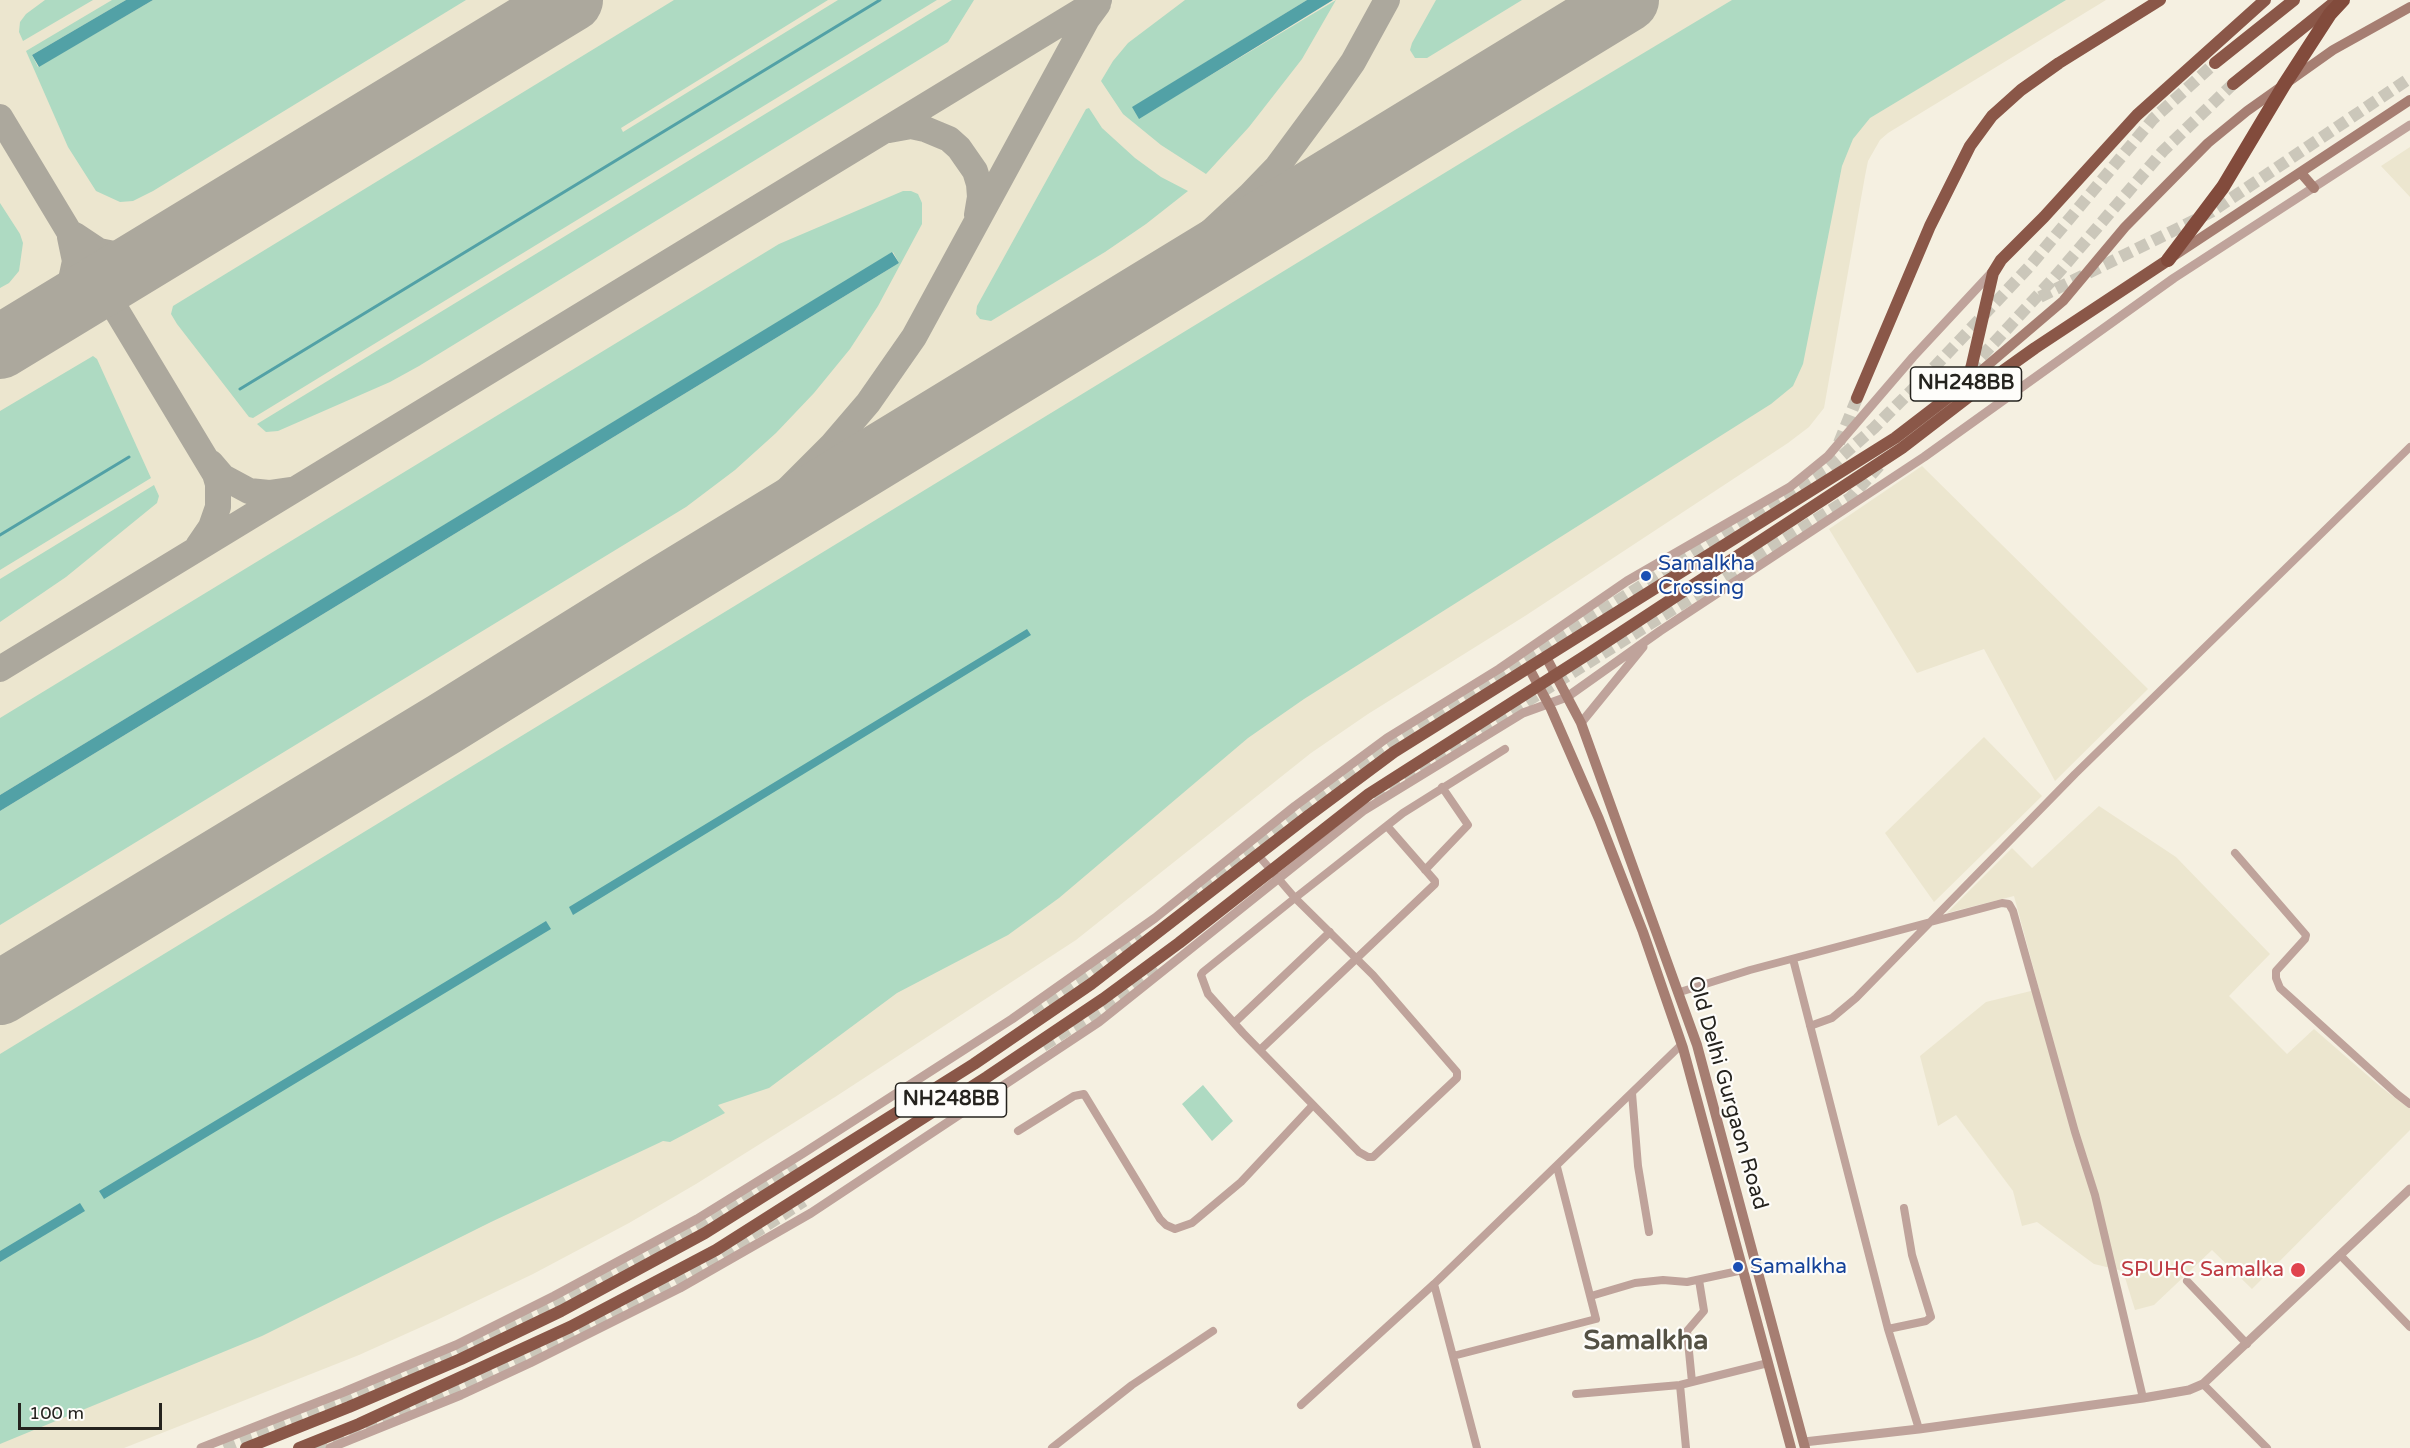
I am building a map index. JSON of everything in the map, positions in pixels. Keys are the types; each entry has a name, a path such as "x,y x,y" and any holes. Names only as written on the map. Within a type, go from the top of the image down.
{"highway":[{"path":"1857,398 1930,226 1970,146 1992,116 2021,90 2160,0"},
{"name":"NH248BB","path":"246,1448 461,1359 561,1311 705,1233 964,1070 1091,984 1394,752 1895,438 1968,382 1993,273 1997,266 2137,115 2265,0"},
{"path":"2215,63 2294,0"},
{"path":"2233,84 2337,0"},
{"path":"2168,260 2223,187 2284,84 2330,14 2343,0"},
{"name":"NH248BB","path":"299,1448 359,1424 560,1332 716,1250 987,1077 1104,999 1274,874 1369,794 1556,675 1902,448 2018,360 2168,260"}],"main road":[{"path":"1968,382 2063,301 2125,227 2208,143 2284,84 2333,50 2410,7"},
{"path":"2168,260 2410,100"},
{"path":"2301,173 2314,188"},
{"name":"Old Delhi Gurgaon Road","path":"1546,657 1581,723 1680,992 1697,1046 1804,1445"},
{"name":"Old Delhi Gurgaon Road","path":"1529,668 1548,704 1599,819 1643,932 1683,1047 1791,1448"},
{"path":"1683,1047 1697,1046"}],"street":[{"path":"330,1448 461,1395 530,1363 680,1288 811,1213 1099,1022 1274,874 1363,812 1523,713 1567,697 1660,631 1924,457 2175,278 2410,125"},
{"path":"201,1448 344,1392 456,1344 554,1296 697,1219 1012,1019 1155,918 1285,813 1387,738 1499,669 1627,581 1790,488 1828,456 1913,357 1997,266"},
{"path":"1810,1026 1832,1018 1849,1004 2075,774 2410,447"},
{"path":"1581,723 1645,644 1660,631"},
{"path":"1258,855 1295,898 1356,958 1458,1075 1372,1157 1359,1152 1234,1023 1205,990 1202,980 1203,972 1295,898 1387,826 1442,787 1505,748"},
{"path":"1425,870 1468,825 1442,787"},
{"path":"1260,1050 1435,885 1435,881 1387,826"},
{"path":"2235,853 2306,935 2276,971 2280,988 2410,1104"},
{"path":"1680,992 2002,903 2011,907 2095,1195 2143,1398"},
{"path":"1234,1023 1330,932"},
{"path":"1793,959 1888,1329 1919,1429"},
{"path":"1302,1405 1434,1284 1632,1093 1683,1047"},
{"path":"1632,1093 1638,1166 1649,1232"},
{"path":"1018,1131 1074,1095 1084,1094 1160,1219 1175,1229 1192,1223 1241,1182 1313,1105"},
{"path":"1453,1356 1595,1319 1557,1167"},
{"path":"1804,1445 2143,1398 2189,1390 2204,1384 2410,1189"},
{"path":"1888,1329 1926,1321 1931,1317 1912,1255 1904,1208"},
{"path":"2340,1255 2410,1327"},
{"path":"1591,1296 1635,1283 1699,1280 1743,1270"},
{"path":"1692,1382 1687,1331 1704,1311 1699,1280"},
{"path":"2187,1281 2247,1344"},
{"path":"1434,1284 1477,1448"},
{"path":"1052,1448 1132,1384 1213,1331"},
{"path":"1576,1394 1680,1385 1768,1363"},
{"path":"2204,1384 2267,1448"},
{"path":"1680,1385 1686,1448"}],"shaded area":[{"path":"0,0 2106,0 1880,140 1868,161 1824,408 1809,427 1525,616 1368,714 1311,753 1076,940 835,1097 696,1184 533,1274 439,1319 359,1355 124,1448 0,1448"},
{"path":"2410,147 2410,197 2381,166"},
{"path":"1922,466 2148,689 2055,781 1984,649 1917,673 1829,529"},
{"path":"1984,737 2042,796 1934,902 1885,833"},
{"path":"2099,806 2176,857 2270,954 2229,996 2287,1054 2314,1029 2410,1109 2410,1130 2252,1289 2212,1250 2154,1305 2135,1310 2123,1271 2094,1264 2037,1222 2022,1226 2013,1191 1956,1115 1938,1126 1920,1056 1986,1002 2039,989 2014,896 1947,913 2012,848 2032,868"}],"green space":[{"path":"45,0 93,0 23,41 19,32 20,22 26,14"},
{"path":"112,0 126,0 32,55 38,67 153,0 466,0 153,191 133,201 120,202 96,191 68,147 26,51"},
{"path":"674,0 828,0 621,128 623,132 838,0 937,0 253,418 249,417 177,324 171,314 173,306"},
{"path":"952,0 974,0 948,42 419,366 390,382 278,431 266,432 257,424"},
{"path":"1185,0 1307,0 1133,107 1139,118 1336,0 1302,59 1249,127 1206,174 1161,145 1123,114 1101,81 1113,61 1128,43"},
{"path":"1436,0 1522,0 1427,58 1415,58 1410,50 1412,43"},
{"path":"1732,0 2066,0 1870,118 1853,139 1842,166 1803,364 1793,386 1771,404 1304,699 1248,738 1059,898 1008,935 897,993 769,1088 718,1105 725,1113 670,1142 663,1141 491,1222 262,1336 0,1444 0,1054"},
{"path":"1089,108 1102,128 1135,158 1161,177 1188,191 1105,252 991,321 980,319 976,314 977,306 1086,109"},
{"path":"903,191 918,194 922,203 922,224 878,306 850,349 814,393 776,433 735,470 686,507 0,925 0,811 899,263 893,252 0,795 0,718 779,244"},
{"path":"0,203 20,234 23,243 19,271 9,283 0,288"},
{"path":"93,356 97,359 151,478 0,570 0,411"},
{"path":"154,485 159,496 157,503 66,577 0,622 0,579"},
{"path":"1203,1085 1233,1121 1212,1141 1182,1104"}],"water":[{"path":"126,0 153,0 39,67 32,55"},
{"path":"1307,0 1333,0 1139,119 1132,107"},
{"path":"892,252 899,263 0,811 0,795"},
{"path":"1027,629 1031,635 573,915 569,907"},
{"path":"546,921 551,929 104,1199 99,1191"},
{"path":"80,1203 85,1211 0,1262 0,1251"}],"waterway":[{"path":"240,389 880,0"},
{"path":"0,535 129,457"}],"taxiway":[{"path":"0,669 1099,0"},
{"path":"1068,341 1147,287 1177,263 1277,167 1353,62 1387,0"},
{"path":"1578,30 1620,0"},
{"path":"658,591 770,507 832,445 868,403 914,337 1087,19 1098,4"},
{"path":"0,117 215,474 218,484 218,507 211,527 198,546"},
{"path":"889,130 911,126 925,129 949,139 959,148 975,171 979,184 980,197 977,215"},
{"path":"75,235 99,251 124,256 146,254 176,240"},
{"path":"0,345 46,317 58,305 70,285 75,261 70,237"},
{"path":"211,463 223,477 249,491 269,493 290,490"}],"runway":[{"path":"0,347 571,0"},
{"path":"0,993 1627,0"}],"tunnel":[{"path":"1187,898 1358,768 1482,686 1827,469 1874,428 1926,376 2029,267 2153,119 2215,63"},
{"path":"2040,297 2211,212 2410,78"},
{"path":"1945,396 2053,279 2163,151 2233,84"},
{"path":"1839,443 1857,398"},
{"path":"1360,809 1378,795 1850,498 1880,465"},
{"path":"1031,1010 1085,975 1140,934"},
{"path":"1043,1046 1107,1005 1156,967"},
{"path":"224,1448 352,1398 557,1303 701,1224 795,1163"},
{"path":"316,1448 573,1334 719,1256 804,1201"}],"place":[{"name":"Samalkha Crossing","path":"1646,576"},
{"name":"Samalkha","path":"1738,1267"},
{"name":"SPUHC Samalka","path":"2298,1270"}],"district":[{"name":"Samalkha","path":"1646,1342"}]}
